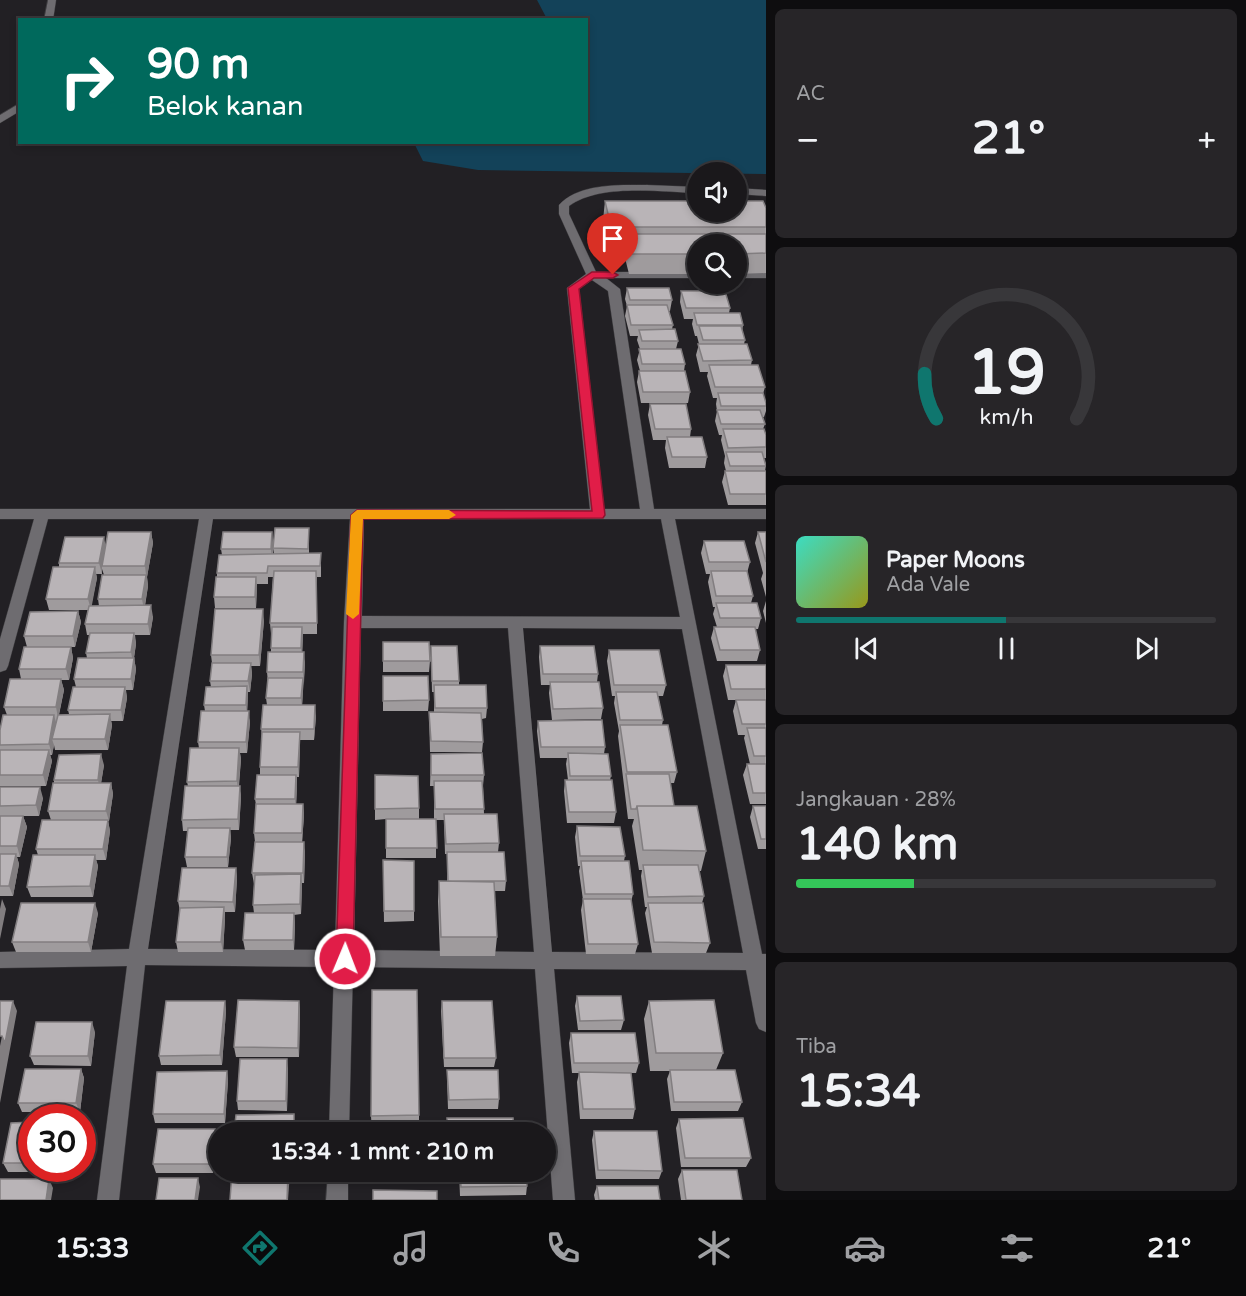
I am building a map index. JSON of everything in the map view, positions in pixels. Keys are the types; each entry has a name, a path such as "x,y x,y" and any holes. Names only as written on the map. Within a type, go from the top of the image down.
{"street":[{"path":"48,18 52,0"},
{"path":"0,120 18,107"},
{"path":"648,515 615,289 592,275 564,214 564,205 570,197 593,190 687,190"},
{"path":"747,192 766,193"},
{"path":"598,515 573,288 592,275 687,275"},
{"path":"747,275 766,275"},
{"path":"0,666 43,513"},
{"path":"0,514 766,514"},
{"path":"667,514 760,962 766,1023"},
{"path":"108,1200 137,957 207,515"},
{"path":"339,1122 352,621 357,515"},
{"path":"352,621 689,623"},
{"path":"515,622 546,961 564,1200"},
{"path":"0,960 137,957 760,962"},
{"path":"337,1200 338,1182"}],"water":[{"path":"537,0 766,0 766,174 747,174 747,162 687,162 687,173 478,170 423,161 414,144 588,144 588,18 546,18"}],"building":[{"path":"605,201 687,201 687,222 747,222 747,201 763,201 766,208 766,227 611,227"},
{"path":"627,234 687,234 687,254 632,254"},
{"path":"747,234 766,234 766,253 747,254"},
{"path":"627,288 669,288 672,300 630,300"},
{"path":"681,291 687,291 687,294 726,294 730,308 686,308"},
{"path":"627,305 667,305 673,325 631,325"},
{"path":"694,313 740,313 743,325 697,325"},
{"path":"699,326 741,326 745,340 703,340"},
{"path":"675,329 678,341 642,341 639,330"},
{"path":"698,344 747,344 752,360 703,361"},
{"path":"639,349 681,349 685,364 642,364"},
{"path":"709,365 758,365 765,387 715,387"},
{"path":"639,371 685,371 690,392 643,392"},
{"path":"718,393 763,393 766,406 721,406"},
{"path":"650,404 686,404 691,429 655,429"},
{"path":"717,410 760,410 765,424 721,424"},
{"path":"723,429 764,429 766,447 728,448"},
{"path":"667,437 702,437 707,457 672,457"},
{"path":"726,452 762,452 766,466 730,466"},
{"path":"725,471 766,471 766,494 730,494"},
{"path":"275,528 309,528 308,549 273,548"},
{"path":"108,532 151,532 145,566 102,566"},
{"path":"223,532 272,532 271,549 221,549"},
{"path":"758,532 766,532 766,562"},
{"path":"65,537 104,537 99,563 59,563"},
{"path":"704,541 744,541 750,562 709,562"},
{"path":"321,553 320,566 268,566 267,573 217,573 219,555"},
{"path":"53,567 95,567 88,599 46,599"},
{"path":"274,571 316,571 317,623 270,623"},
{"path":"711,571 747,571 753,596 716,596"},
{"path":"102,575 146,575 142,599 98,599"},
{"path":"216,577 256,577 255,597 214,597"},
{"path":"716,603 757,603 761,618 720,618"},
{"path":"151,605 148,624 85,624 89,606"},
{"path":"215,609 263,609 259,655 211,655"},
{"path":"78,611 73,636 24,636 30,612"},
{"path":"272,627 302,627 301,648 271,648"},
{"path":"714,627 755,627 760,650 720,650"},
{"path":"90,633 134,633 131,652 86,653"},
{"path":"383,642 429,642 430,661 383,661"},
{"path":"431,646 457,646 459,681 432,681"},
{"path":"540,646 594,646 598,674 543,674"},
{"path":"24,647 71,647 66,669 19,669"},
{"path":"609,650 659,650 666,685 614,685"},
{"path":"268,652 304,652 303,672 267,672"},
{"path":"78,658 134,658 131,679 74,679"},
{"path":"212,663 251,663 248,681 210,681"},
{"path":"726,665 766,665 766,689 731,689"},
{"path":"383,676 428,676 429,700 383,701"},
{"path":"268,678 303,678 301,698 266,698"},
{"path":"10,679 61,679 56,707 4,707"},
{"path":"550,682 599,682 603,708 553,709"},
{"path":"434,685 486,685 487,708 435,708"},
{"path":"247,686 246,705 204,705 206,687"},
{"path":"73,687 125,687 121,710 68,710"},
{"path":"616,692 657,692 663,720 620,720"},
{"path":"736,700 766,700 766,724 742,724"},
{"path":"263,705 315,705 314,729 261,729"},
{"path":"201,711 249,711 246,742 198,742"},
{"path":"429,712 481,713 483,742 431,741"},
{"path":"110,714 105,739 52,739 58,715"},
{"path":"3,715 54,715 49,744 0,745"},
{"path":"602,720 605,747 541,747 538,721"},
{"path":"620,725 668,725 677,772 627,772"},
{"path":"747,728 766,728 766,756 754,756"},
{"path":"262,732 300,732 298,767 260,767"},
{"path":"190,748 239,748 237,781 187,782"},
{"path":"0,750 49,750 43,775 0,775"},
{"path":"482,753 484,775 431,775 431,754"},
{"path":"568,753 608,754 611,776 570,776"},
{"path":"101,754 98,780 54,780 59,755"},
{"path":"747,764 766,764 766,793 753,793"},
{"path":"626,774 669,774 674,806 637,806 636,809 631,809"},
{"path":"257,775 296,775 295,799 255,799"},
{"path":"375,775 418,776 419,808 375,809"},
{"path":"565,780 612,780 616,812 569,812"},
{"path":"434,781 482,781 484,809 435,809"},
{"path":"53,783 111,783 106,811 48,811"},
{"path":"185,786 240,786 238,819 182,820"},
{"path":"0,787 40,787 36,805 0,806"},
{"path":"256,804 303,804 302,833 254,833"},
{"path":"637,806 697,806 706,851 643,850"},
{"path":"753,806 766,806 766,839 761,839"},
{"path":"444,814 497,814 499,843 446,844"},
{"path":"0,816 23,816 17,846 0,846"},
{"path":"386,819 436,819 437,848 386,848"},
{"path":"42,820 108,820 103,849 36,849"},
{"path":"577,826 620,827 625,856 580,856"},
{"path":"188,828 230,828 227,857 185,857"},
{"path":"255,842 304,842 303,873 252,873"},
{"path":"447,852 504,852 506,881 448,881"},
{"path":"0,854 16,854 9,886 0,886"},
{"path":"33,855 95,855 90,886 27,887"},
{"path":"383,860 414,861 414,911 384,911"},
{"path":"581,861 629,861 633,894 585,894"},
{"path":"643,865 698,865 704,896 648,897"},
{"path":"182,868 236,868 233,902 178,901"},
{"path":"301,874 300,904 253,905 255,875"},
{"path":"439,881 494,882 497,937 441,937"},
{"path":"583,899 631,899 638,944 588,944"},
{"path":"21,903 95,903 88,942 12,942"},
{"path":"648,903 703,903 710,943 654,942"},
{"path":"224,907 221,942 176,942 180,908"},
{"path":"245,913 294,913 293,940 243,940"},
{"path":"372,990 417,990 419,1115 371,1116"},
{"path":"577,996 621,996 624,1020 580,1021"},
{"path":"238,1000 299,1001 298,1048 234,1047"},
{"path":"714,1000 723,1053 656,1053 649,1001"},
{"path":"0,1001 13,1001 5,1043 0,1036"},
{"path":"166,1001 225,1001 220,1055 159,1056"},
{"path":"442,1001 492,1001 496,1058 444,1058"},
{"path":"36,1022 92,1022 88,1056 30,1056"},
{"path":"571,1033 635,1033 639,1063 574,1063"},
{"path":"240,1059 287,1059 286,1101 237,1101"},
{"path":"25,1069 81,1069 76,1103 18,1103"},
{"path":"447,1070 498,1070 499,1099 449,1100"},
{"path":"670,1070 735,1070 742,1102 674,1102"},
{"path":"227,1071 224,1114 153,1114 157,1072"},
{"path":"579,1072 631,1073 635,1109 583,1109"},
{"path":"294,1114 294,1122 235,1122 236,1115"},
{"path":"447,1118 513,1118 513,1122 447,1122"},
{"path":"743,1118 751,1158 685,1158 679,1119"},
{"path":"11,1123 18,1123 18,1163 3,1163"},
{"path":"158,1129 208,1129 208,1164 153,1164"},
{"path":"594,1131 657,1131 662,1171 598,1170"},
{"path":"682,1170 737,1170 742,1200 686,1200"},
{"path":"159,1178 198,1178 195,1200 156,1200"},
{"path":"0,1179 18,1179 18,1182 49,1182 46,1200 0,1200"},
{"path":"231,1182 288,1182 287,1200 230,1200"},
{"path":"461,1182 527,1182 527,1186 461,1187"},
{"path":"597,1186 658,1186 660,1200 599,1200"},
{"path":"373,1190 437,1191 437,1200 373,1200"}],"slow traffic":[{"path":"353,614 357,515 449,515"}],"route":[{"path":"345,959 352,621 357,515 598,515 573,288 592,275 613,275"}]}
